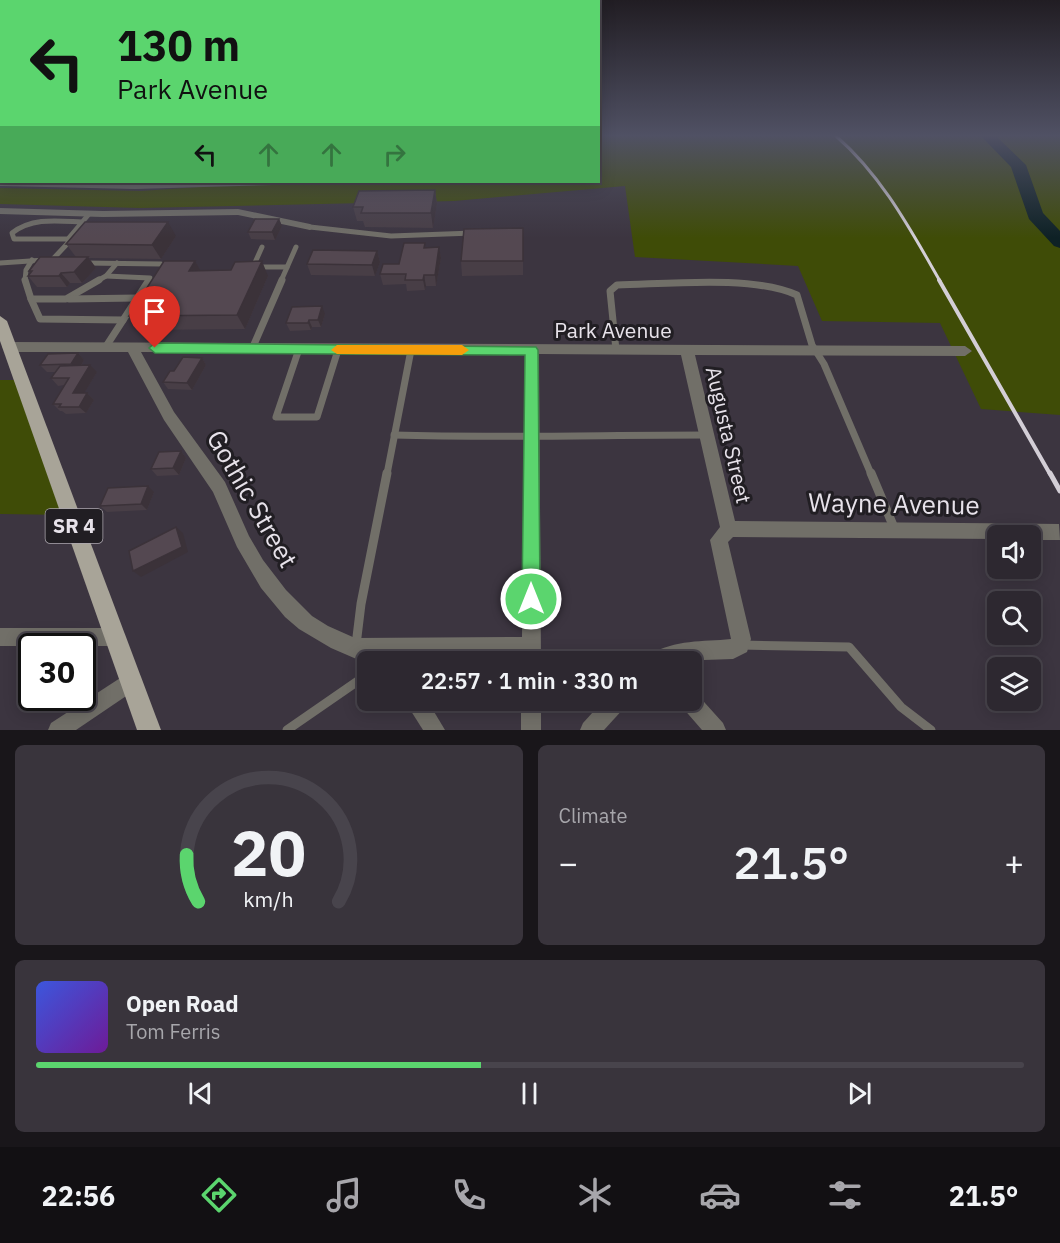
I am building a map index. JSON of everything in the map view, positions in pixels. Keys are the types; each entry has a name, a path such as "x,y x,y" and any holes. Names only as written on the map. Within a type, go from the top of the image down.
{"main road":[{"name":"SR 4","path":"0,321 149,730"}],"street":[{"path":"84,183 208,183"},
{"path":"0,211 86,218 238,212 310,227"},
{"name":"Park Avenue","path":"9,347 965,351"},
{"name":"Gothic Street","path":"132,348 169,416 220,489 247,549 267,581 287,605 313,629 334,642 363,651"},
{"path":"531,651 532,350"},
{"name":"Augusta Street","path":"687,351 729,528"},
{"path":"676,651 733,649 740,645 741,639 719,540 729,528"},
{"name":"Wayne Avenue","path":"729,528 1059,531"},
{"path":"0,637 115,637"},
{"name":"Gothic Street","path":"355,648 443,651"},
{"path":"58,730 131,681"},
{"path":"422,711 435,730"},
{"path":"531,711 531,730"},
{"path":"590,730 608,711"},
{"path":"699,711 716,730"}],"lane":[{"path":"0,263 32,260 55,261 68,243 68,239 86,218"},
{"path":"68,239 14,239 12,233 18,227 38,222 86,218"},
{"path":"310,227 342,233 442,237 486,233"},
{"path":"262,247 253,267 287,267"},
{"path":"252,349 296,247"},
{"path":"32,260 24,270 22,278 40,320 123,320"},
{"path":"75,263 161,264"},
{"path":"66,299 106,276 117,263"},
{"path":"105,348 150,277 106,276"},
{"path":"616,351 610,296 612,287 628,284 740,283 774,286 797,295 812,345 817,351 895,530"},
{"path":"31,299 137,298"},
{"path":"299,349 276,417 317,417 338,350"},
{"path":"355,648 361,604 411,350"},
{"path":"394,435 484,438 531,435 706,435"},
{"path":"740,645 849,647 901,707 932,730"},
{"path":"287,730 357,682"}],"green space":[{"path":"600,170 1060,170 1060,415 981,409 940,323 822,321 798,266 635,257 625,186 454,201 140,208 0,204 0,188 141,191 257,183 600,183"},
{"path":"0,380 21,380 70,515 0,514"}],"building":[{"path":"435,190 431,213 361,213 363,207 353,207 359,191"},
{"path":"255,219 279,219 272,232 248,232"},
{"path":"85,222 168,222 152,245 66,244"},
{"path":"523,228 523,261 461,261 464,229"},
{"path":"404,243 425,243 424,248 439,247 435,275 424,275 423,280 405,280 406,274 380,274 383,264 399,264"},
{"path":"313,250 377,251 372,265 307,264"},
{"path":"40,257 88,257 74,272 61,273 59,276 28,276 32,271 29,271"},
{"path":"164,261 195,261 189,271 231,270 235,262 262,261 237,315 129,316"},
{"path":"322,306 318,320 309,320 308,323 286,323 292,307"},
{"path":"78,353 71,364 40,365 48,354"},
{"path":"183,357 202,358 187,383 163,382 170,371 174,371"},
{"path":"90,365 73,393 87,393 79,407 59,407 61,404 53,404 69,378 51,378 60,366"},
{"path":"181,451 173,468 151,469 159,452"},
{"path":"148,486 141,504 100,506 108,488"},
{"path":"176,527 182,547 133,571 129,551"}],"waterway":[{"path":"1020,170 1035,215 1060,242"}],"railway":[{"path":"869,170 894,204 940,281"},
{"path":"939,280 1050,474"},
{"path":"1050,473 1060,491"}],"slow traffic":[{"path":"337,350 462,350"}],"route":[{"path":"155,348 532,350 531,599"}]}
